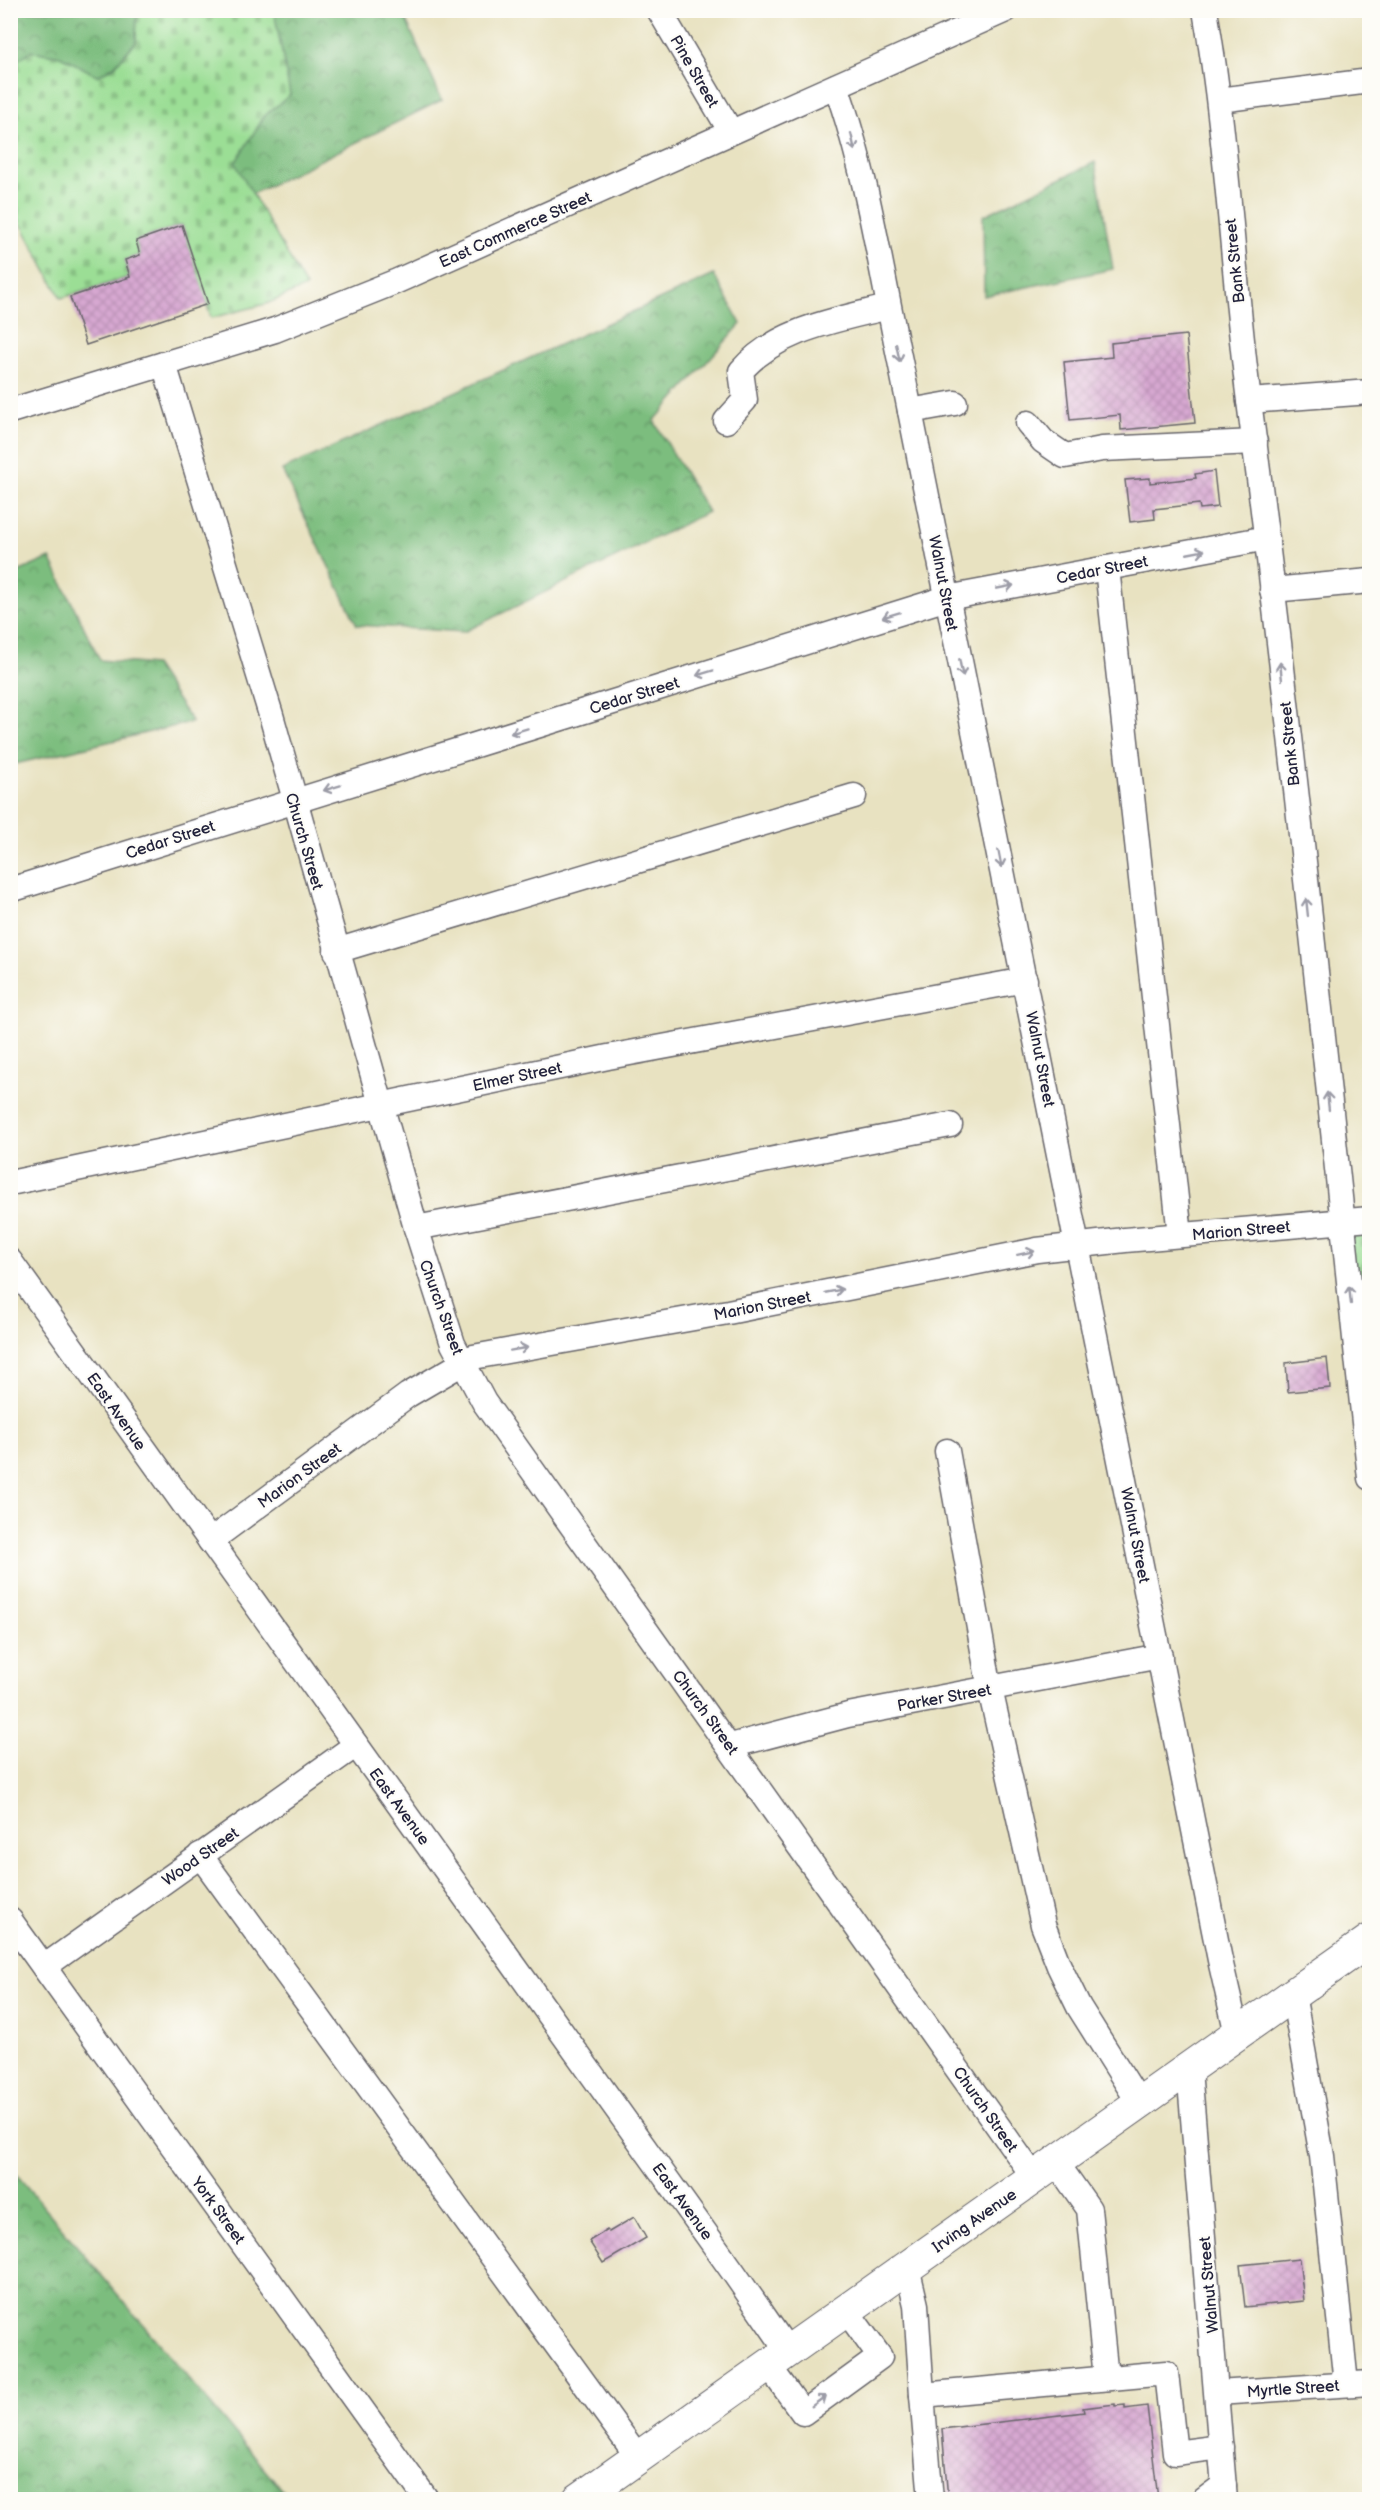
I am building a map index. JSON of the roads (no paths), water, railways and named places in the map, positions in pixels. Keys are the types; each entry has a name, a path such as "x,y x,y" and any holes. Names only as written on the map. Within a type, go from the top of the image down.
{"main road":[{"name":"Irving Avenue","path":"578,2499 1189,2070 1370,1940"}],"street":[{"name":"Pine Street","path":"659,10 731,132"},
{"name":"Bank Street","path":"1205,10 1219,100 1249,401 1267,538 1370,1478"},
{"name":"East Commerce Street","path":"10,411 275,330 395,282 1000,12"},
{"path":"1219,100 1370,81"},
{"name":"Walnut Street","path":"836,86 847,117 856,156 910,411 1218,1949 1237,2034"},
{"path":"726,421 745,400 741,371 755,355 807,327 888,307"},
{"name":"Church Street","path":"164,364 268,704 379,1105 434,1291 462,1363 484,1402 730,1746 1045,2169 1089,2209 1106,2378"},
{"path":"1249,401 1370,392"},
{"path":"910,411 955,403"},
{"path":"1028,423 1044,441 1065,456 1102,449 1255,442"},
{"name":"Cedar Street","path":"10,890 947,598 1267,538"},
{"path":"1107,568 1180,1235"},
{"path":"1272,590 1370,580"},
{"path":"336,951 854,796"},
{"name":"Elmer Street","path":"10,1183 620,1054 1025,980"},
{"path":"416,1228 951,1125"},
{"name":"Marion Street","path":"210,1540 408,1395 473,1358 728,1312 1037,1250 1370,1219"},
{"name":"East Avenue","path":"10,1261 734,2273 778,2358 803,2413 880,2357 846,2310"},
{"path":"947,1451 990,1689 1043,1924 1059,1966 1079,2007 1140,2104"},
{"name":"Parker Street","path":"730,1746 848,1715 1160,1656"},
{"name":"Wood Street","path":"44,1966 356,1745"},
{"path":"200,1855 638,2457"},
{"name":"York Street","path":"10,1920 427,2499"},
{"path":"1293,1994 1322,2156 1358,2383"},
{"name":"Walnut Street","path":"1189,2070 1224,2492"},
{"path":"907,2267 916,2305 931,2499"},
{"path":"922,2395 1166,2373 1175,2453 1221,2447"},
{"name":"Myrtle Street","path":"1217,2394 1358,2383"},
{"path":"1204,2499 1224,2492"}]}
